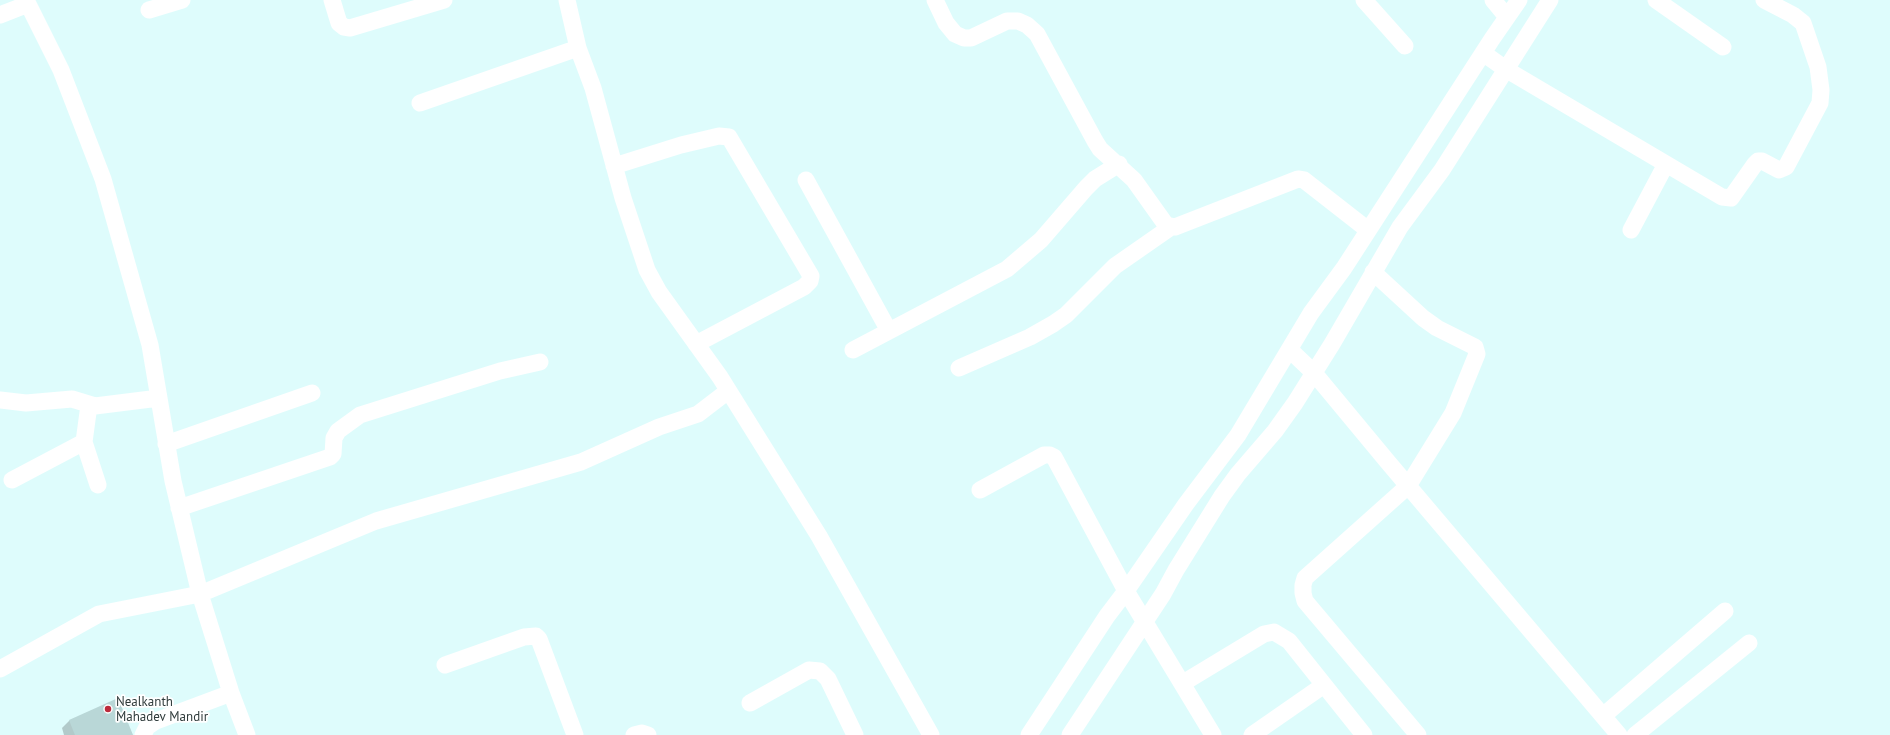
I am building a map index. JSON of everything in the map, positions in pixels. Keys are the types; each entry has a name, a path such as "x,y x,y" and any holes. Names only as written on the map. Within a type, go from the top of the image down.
{"street":[{"path":"149,10 182,0"},
{"path":"332,0 339,23 344,27 350,28 444,0"},
{"path":"567,0 578,48 593,88 614,166 646,270 659,292 728,391 819,536 931,735"},
{"path":"935,0 946,23 955,34 964,38 971,38 1007,21 1018,21 1027,24 1036,34 1100,149 1119,164 1134,180 1164,223 1171,227"},
{"path":"1364,0 1405,46"},
{"path":"1493,0 1507,17"},
{"path":"1070,735 1136,607 1186,504 1238,435 1303,361 1373,272 1400,227 1442,170 1496,62 1507,17 1519,0"},
{"path":"1029,735 1107,616 1136,607 1163,594 1222,496 1238,474 1275,431 1303,361 1311,313 1344,268 1368,230 1496,62 1550,0"},
{"path":"1656,0 1723,47"},
{"path":"1496,62 1666,164 1727,198 1734,196 1758,161 1762,161 1779,170 1786,168 1818,110 1821,90 1818,67 1803,23 1793,15 1764,0"},
{"path":"0,15 27,2 60,70 103,180 150,345 166,444 179,508 200,594 231,693 247,735"},
{"path":"420,103 578,48"},
{"path":"614,166 719,136 729,138 811,276 810,281 804,287 696,344"},
{"path":"853,350 1007,269 1041,240 1086,188 1119,164"},
{"path":"1631,230 1666,164"},
{"path":"959,368 1030,337 1053,324 1066,315 1115,266 1171,227 1298,178 1304,180 1368,230"},
{"path":"806,180 889,331"},
{"path":"1373,272 1423,318 1437,328 1475,347 1477,351 1473,366 1453,413 1408,486 1305,578 1303,593 1306,600 1418,735"},
{"path":"1303,361 1603,716 1613,733"},
{"path":"179,508 330,457 333,454 334,438 338,431 360,415 500,371 540,362"},
{"path":"0,669 99,614 200,594 376,521 582,462 659,427 698,414 728,391"},
{"path":"166,444 312,393"},
{"path":"0,400 26,403 72,400 95,406 159,398"},
{"path":"89,405 84,442 98,485"},
{"path":"12,480 84,442"},
{"path":"980,490 1044,455 1054,457 1136,607 1213,735"},
{"path":"1603,716 1725,611"},
{"path":"1182,683 1264,634 1274,632 1283,636 1289,641 1364,735"},
{"path":"445,665 524,637 536,636 539,639 575,735"},
{"path":"1635,735 1749,643"},
{"path":"750,703 809,670 820,671 828,679 855,735"},
{"path":"1252,735 1324,685"},
{"path":"143,735 147,727 156,721 231,693"},
{"path":"634,735 642,733 648,735"}],"building":[{"name":"Nealkanth Mahadev Mandir","path":"118,698 133,735 75,735 69,720"}],"place":[{"name":"Nealkanth Mahadev Mandir","path":"108,709"}]}
